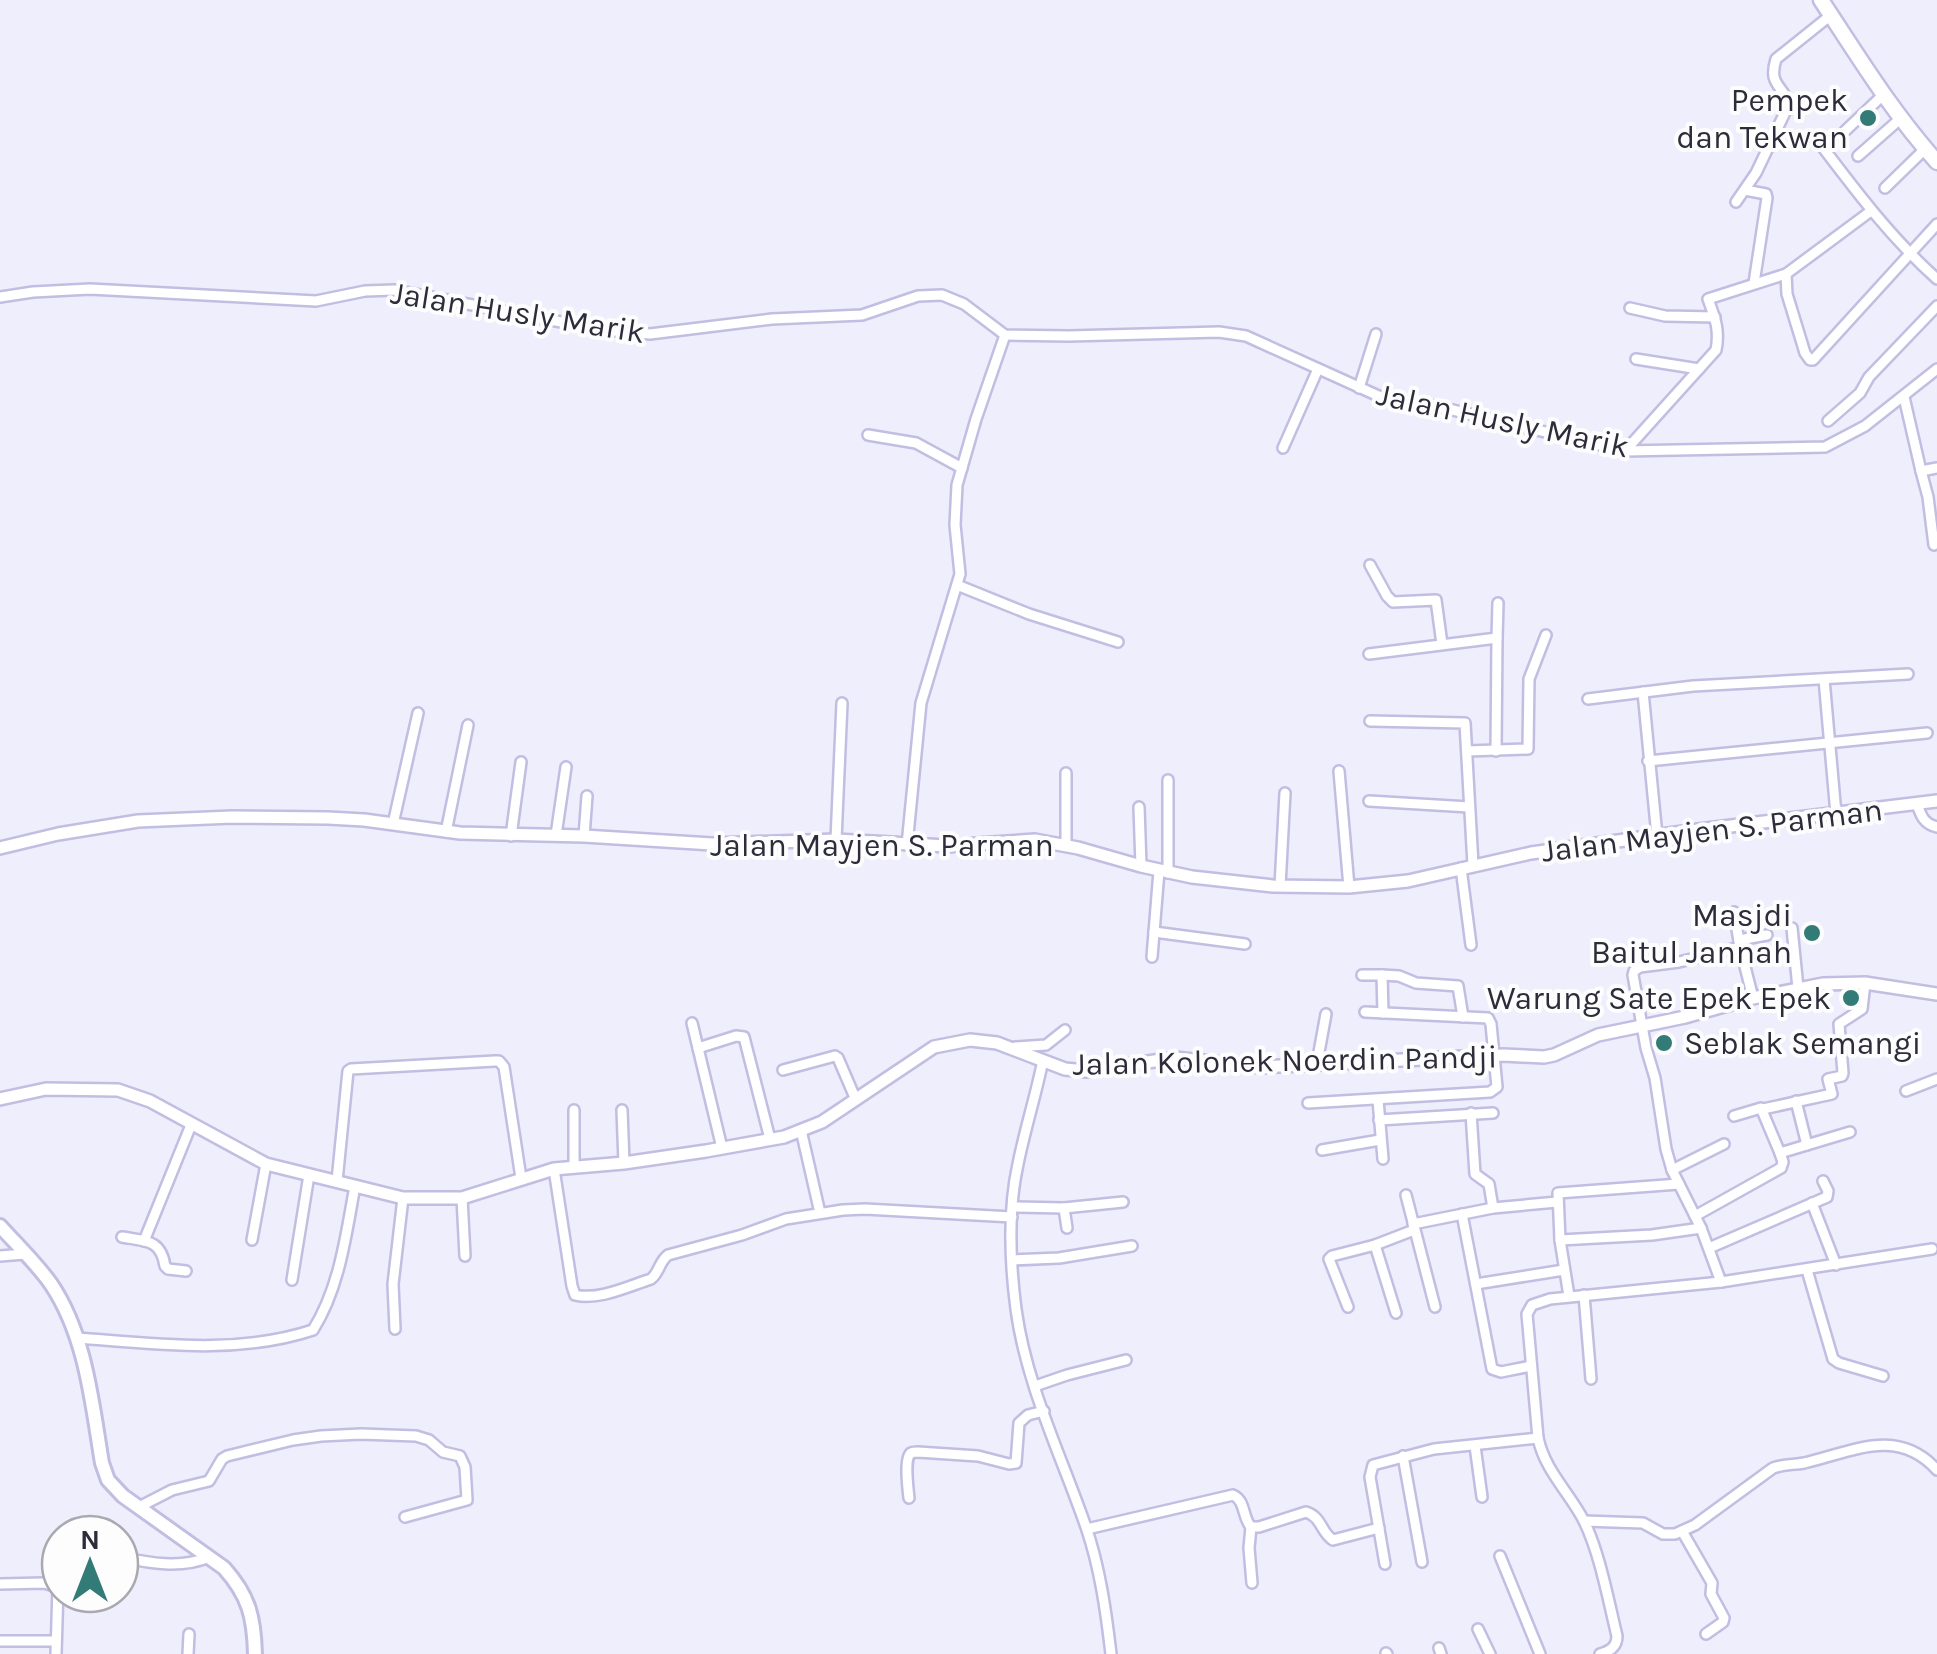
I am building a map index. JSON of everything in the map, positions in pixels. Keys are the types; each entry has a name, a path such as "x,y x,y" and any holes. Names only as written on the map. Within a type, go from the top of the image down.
{"main road":[{"path":"1822,0 1900,119 1937,162"},
{"path":"0,1226 50,1283 78,1338 108,1480 123,1496 224,1568 252,1612 255,1654"}],"street":[{"path":"1736,202 1760,166 1786,109 1788,98 1774,82 1776,59 1832,15"},
{"path":"1845,131 1883,95"},
{"path":"1858,156 1900,119"},
{"path":"1818,141 1871,211 1937,279"},
{"path":"1885,188 1925,149"},
{"path":"1745,190 1761,192 1767,198 1754,283"},
{"path":"1625,450 1716,350 1719,334 1708,294 1786,274 1871,211"},
{"path":"1786,274 1796,324 1806,354 1813,360 1937,224"},
{"name":"Jalan Husly Marik","path":"0,297 90,289 316,301 365,291 394,290 602,330 650,334 772,319 862,315 935,294 964,304 1005,334 1233,333 1383,398 1440,407 1625,450 1824,447 1864,426 1937,369"},
{"path":"1828,422 1860,393 1869,378 1937,306"},
{"path":"1630,308 1665,316 1715,318"},
{"path":"906,844 921,703 960,574 957,485 1005,334"},
{"path":"1359,388 1376,334"},
{"path":"1636,359 1699,369"},
{"path":"1283,448 1318,368"},
{"path":"1904,397 1930,509 1934,545"},
{"path":"868,435 916,443 962,468"},
{"path":"1921,470 1937,468"},
{"path":"1370,566 1393,602 1436,600 1442,644"},
{"path":"957,585 1118,642"},
{"path":"1496,751 1498,602"},
{"path":"1467,751 1528,749 1529,679 1546,634"},
{"path":"1370,654 1497,638"},
{"path":"1588,698 1693,686 1908,674"},
{"path":"1824,679 1836,814"},
{"path":"1643,692 1657,836"},
{"path":"836,840 842,702"},
{"path":"393,824 418,713"},
{"path":"1370,721 1463,722 1467,728 1470,945"},
{"path":"446,832 468,725"},
{"path":"1648,760 1927,733"},
{"path":"511,836 522,762"},
{"path":"556,835 566,766"},
{"path":"1339,771 1349,888"},
{"path":"1066,773 1066,845"},
{"path":"1152,957 1164,872 1168,780"},
{"path":"1280,886 1285,793"},
{"path":"584,836 587,796"},
{"path":"1369,800 1469,807"},
{"name":"Jalan Mayjen S. Parman","path":"0,848 138,820 311,818 446,832 712,844 836,840 969,846 1020,840 1066,845 1164,872 1213,880 1349,888 1408,881 1531,853 1937,802"},
{"path":"1917,804 1923,820 1937,827"},
{"path":"1139,806 1141,866"},
{"path":"1734,912 1753,998"},
{"path":"1792,928 1798,988"},
{"path":"1154,932 1245,944"},
{"path":"1721,1282 1701,1228 1672,1170 1632,983 1636,968 1679,962 1767,934"},
{"path":"1362,975 1398,976 1410,982 1458,986 1463,1017"},
{"path":"1382,975 1383,1013"},
{"path":"1734,1116 1832,1093 1829,1078 1843,1076 1839,1024 1862,1009 1865,983"},
{"name":"Jalan Kolonek Noerdin Pandji","path":"0,1098 46,1090 118,1090 150,1101 266,1164 403,1198 462,1198 554,1169 722,1148 802,1130 822,1122 934,1047 970,1040 1086,1071 1175,1058 1261,1067 1544,1057 1598,1036 1798,988 1865,983 1937,995"},
{"path":"1308,1103 1496,1090 1488,1018 1365,1012"},
{"path":"1316,1063 1326,1014"},
{"path":"692,1023 722,1148"},
{"path":"1007,1047 1046,1045 1065,1030"},
{"path":"698,1048 736,1036 744,1038 770,1139"},
{"path":"783,1070 834,1056 856,1100"},
{"path":"337,1181 346,1073 351,1068 495,1060 504,1067 522,1178"},
{"path":"1043,1060 1017,1165 1012,1260 1016,1310 1035,1386 1087,1529 1103,1592 1112,1654"},
{"path":"1906,1091 1937,1080"},
{"path":"1378,1100 1383,1159"},
{"path":"1796,1101 1807,1145"},
{"path":"574,1110 574,1167"},
{"path":"622,1110 624,1162"},
{"path":"1695,1216 1784,1164 1763,1110"},
{"path":"1379,1120 1493,1112"},
{"path":"1471,1113 1475,1174 1490,1184 1493,1208"},
{"path":"144,1241 191,1125"},
{"path":"802,1130 820,1213"},
{"path":"1780,1153 1850,1132"},
{"path":"1322,1150 1380,1140"},
{"path":"1672,1170 1724,1144"},
{"path":"252,1240 266,1164"},
{"path":"554,1169 572,1286 575,1295 590,1298 655,1277 662,1259 668,1255 820,1213 865,1209 1013,1212 1123,1202"},
{"path":"292,1280 309,1175"},
{"path":"1709,1248 1828,1195 1823,1181"},
{"path":"1570,1296 1557,1196 1561,1192 1679,1184"},
{"path":"78,1338 234,1346 313,1330 335,1277 355,1186"},
{"path":"1406,1195 1434,1307"},
{"path":"395,1329 393,1284 403,1198"},
{"path":"462,1198 466,1256"},
{"path":"1348,1307 1329,1259 1332,1256 1462,1214 1557,1202"},
{"path":"1812,1202 1836,1265"},
{"path":"1064,1208 1067,1228"},
{"path":"1462,1214 1492,1369 1501,1372 1531,1366"},
{"path":"1560,1240 1701,1228"},
{"path":"122,1237 158,1246 168,1269 186,1271"},
{"path":"1374,1244 1396,1313"},
{"path":"1012,1260 1058,1258 1132,1246"},
{"path":"1600,1654 1613,1647 1617,1636 1584,1521 1542,1458 1526,1322 1528,1309 1550,1299 1570,1296 1721,1282 1932,1249"},
{"path":"0,1256 25,1254"},
{"path":"1476,1284 1564,1270"},
{"path":"1807,1270 1833,1359 1883,1376"},
{"path":"1584,1294 1590,1380"},
{"path":"1035,1386 1126,1360"},
{"path":"909,1498 907,1467 911,1453 978,1456 1016,1463 1019,1422 1028,1415 1044,1412"},
{"path":"139,1507 172,1490 209,1481 227,1456 292,1440 334,1435 416,1436 460,1456 468,1500 405,1517"},
{"path":"1384,1564 1371,1469 1378,1462 1434,1450 1538,1438"},
{"path":"1584,1521 1642,1523 1663,1534 1682,1532 1783,1464 1804,1463 1868,1445 1907,1449 1937,1470"},
{"path":"1475,1446 1482,1498"},
{"path":"1403,1456 1422,1562"},
{"path":"1087,1529 1233,1495 1240,1500 1251,1527 1306,1512 1317,1517 1333,1540 1379,1528"},
{"path":"1251,1527 1252,1583"},
{"path":"1682,1532 1712,1583 1711,1594 1724,1618 1706,1634"},
{"path":"1500,1556 1540,1654"},
{"path":"140,1561 199,1562 209,1557"},
{"path":"0,1584 44,1582 58,1587 56,1654"},
{"path":"1478,1629 1490,1654"},
{"path":"188,1654 189,1634"},
{"path":"0,1641 56,1640"}],"place":[{"name":"Pempek dan Tekwan","path":"1868,118"},
{"name":"Masjdi Baitul Jannah","path":"1812,933"},
{"name":"Warung Sate Epek Epek","path":"1851,998"},
{"name":"Seblak Semangi","path":"1664,1043"}]}
